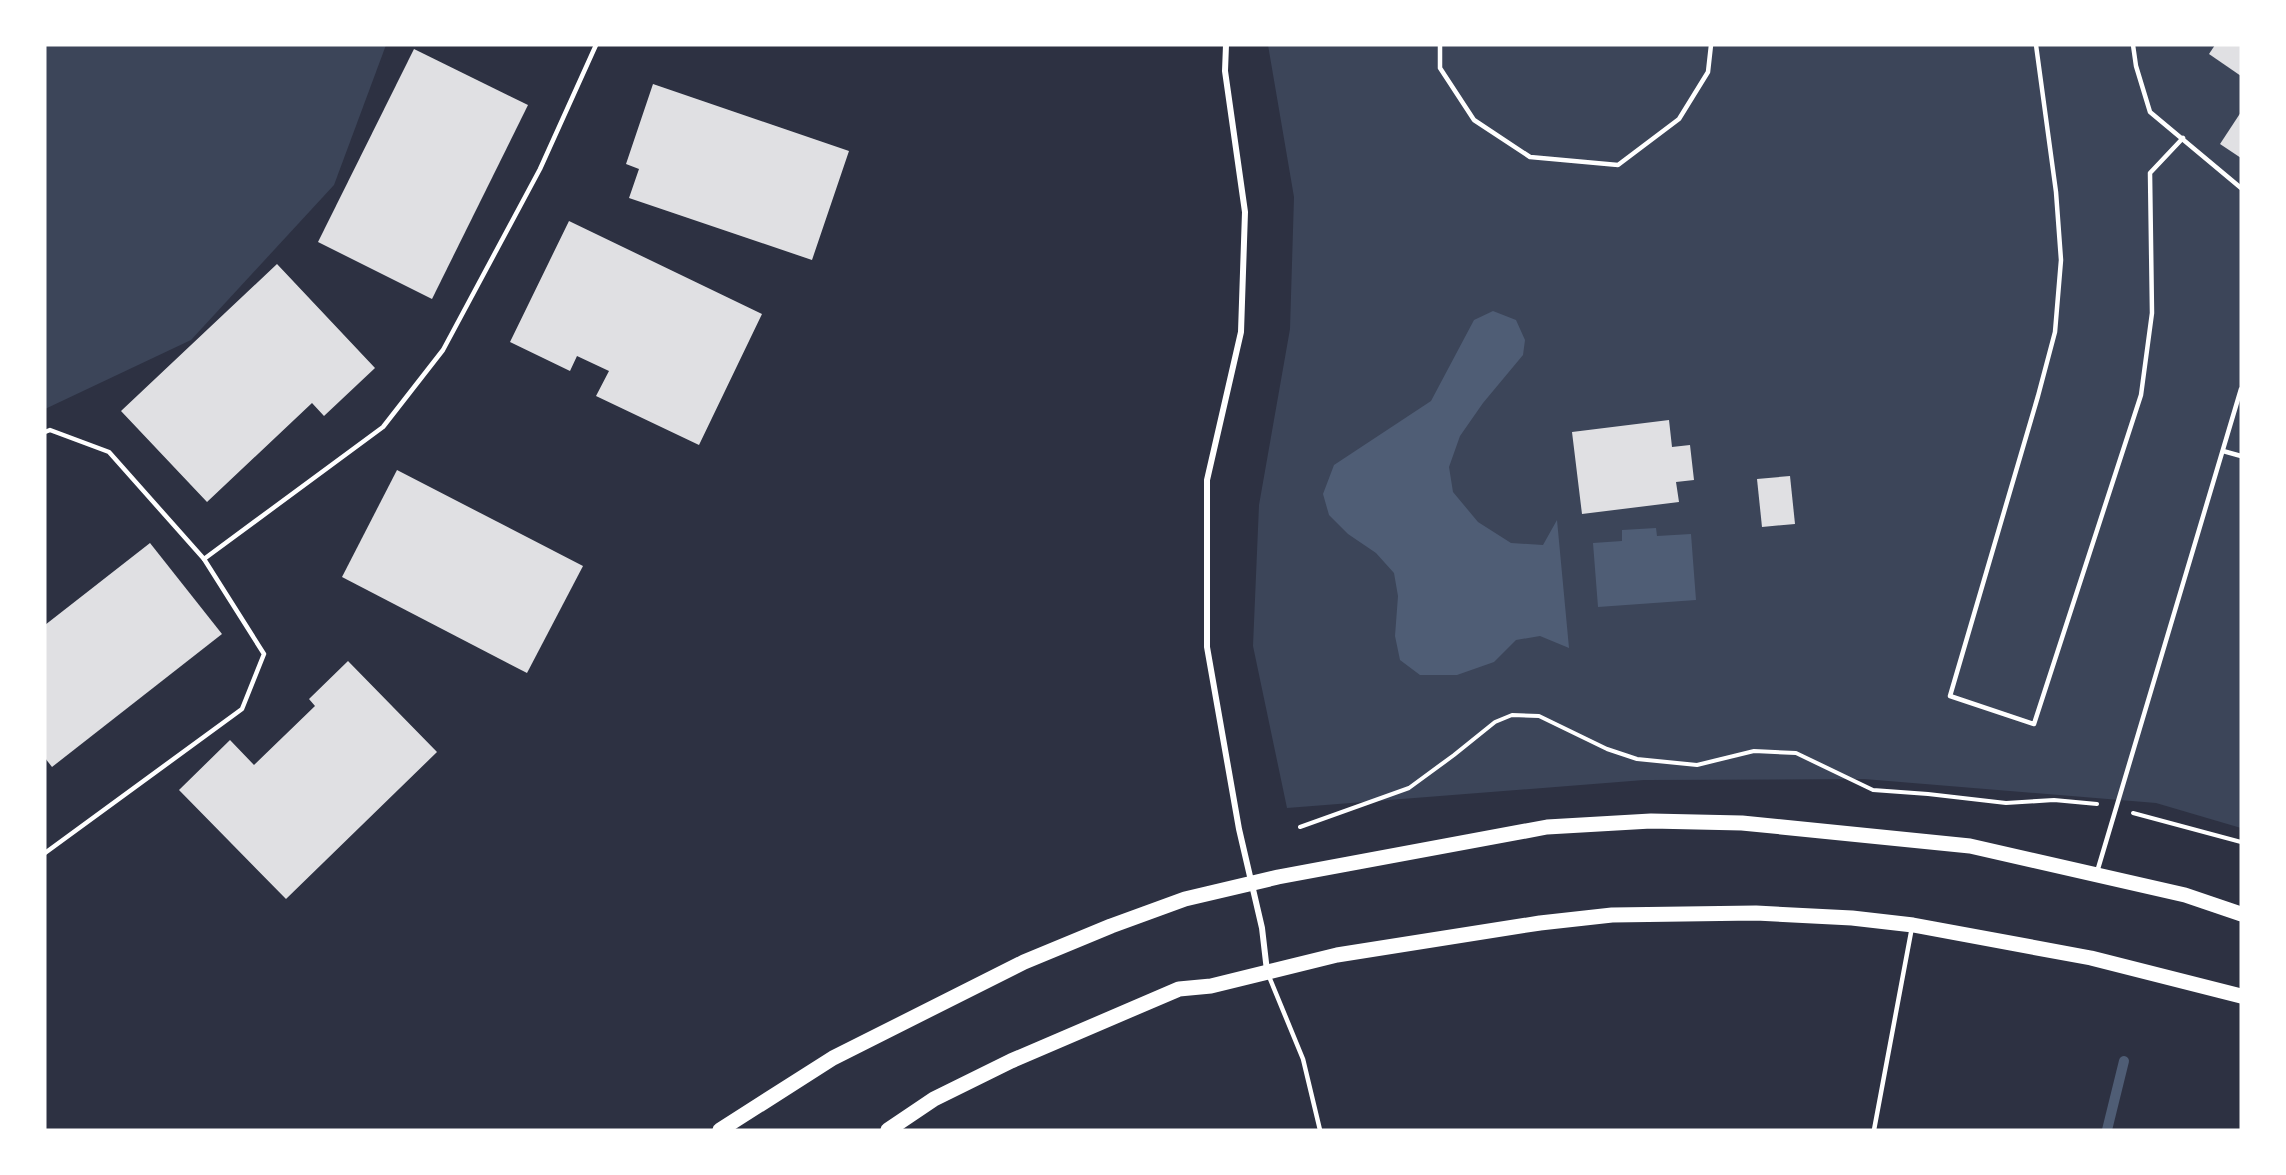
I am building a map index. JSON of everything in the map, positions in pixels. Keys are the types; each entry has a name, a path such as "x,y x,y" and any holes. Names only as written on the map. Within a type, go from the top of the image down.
{"main road":[{"path":"720,1130 833,1058 1024,962 1111,926 1185,899 1250,884 1547,827 1651,821 1742,823 1970,846 2185,895 2241,914"},
{"path":"888,1130 934,1099 1011,1061 1179,989 1211,986 1337,955 1540,923 1612,915 1756,913 1852,918 1912,925 2091,958 2241,996"}],"street":[{"path":"1226,45 1225,71 1245,212 1241,332 1207,480 1207,647 1250,884 1262,927 1266,971"}],"lane":[{"path":"204,559 383,427 443,350 540,169 596,45"},
{"path":"1440,45 1440,68 1474,120 1530,157 1618,165 1678,119 1708,72 1711,45"},
{"path":"2036,45 2056,192 2061,260 2055,332 1950,696 2034,724 2141,395 2152,313 2150,173 2183,138"},
{"path":"2133,45 2136,66 2150,112 2241,188"},
{"path":"2096,874 2241,389"},
{"path":"45,432 50,430 109,452 204,559 264,654 242,709 45,853"},
{"path":"2223,451 2241,456"},
{"path":"1874,1130 1912,925"},
{"path":"1266,971 1303,1059 1320,1130"}],"path":[{"path":"1300,827 1409,788 1495,722 1512,715 1539,717 1557,723 1607,749 1637,759 1697,765 1754,751 1796,753 1873,790 2007,803 2064,800 2092,803 2241,842"}],"shaded area":[{"path":"45,45 386,45 334,185 191,340 45,409"},
{"path":"1268,45 2241,45 2241,828 2156,803 1864,779 1644,780 1287,808 1253,646 1259,505 1290,329 1294,197"},
{"path":"1493,311 1516,320 1525,340 1523,355 1483,403 1460,436 1449,467 1453,492 1478,522 1511,543 1543,545 1557,520 1569,648 1540,636 1516,640 1494,662 1457,675 1420,675 1400,660 1395,636 1398,596 1394,573 1376,553 1348,534 1329,515 1323,494 1334,465 1431,401 1474,320"},
{"path":"1656,528 1657,536 1691,534 1696,600 1598,607 1593,543 1622,541 1622,530"}],"building":[{"path":"2215,45 2241,45 2241,76 2209,54"},
{"path":"414,49 528,105 432,299 318,242"},
{"path":"653,84 849,151 812,260 629,198 639,169 626,164"},
{"path":"2241,112 2241,158 2220,144"},
{"path":"569,221 762,314 699,445 596,396 609,371 577,356 570,371 510,342"},
{"path":"277,264 375,368 324,416 312,403 207,502 121,411"},
{"path":"1669,420 1672,447 1690,445 1694,480 1676,482 1679,502 1582,514 1572,432"},
{"path":"397,470 583,566 527,673 342,577"},
{"path":"1790,476 1795,524 1762,527 1757,479"},
{"path":"150,543 222,634 52,767 45,758 45,625"},
{"path":"348,661 437,752 286,899 179,790 230,740 254,765 315,706 309,699"}],"waterway":[{"path":"2107,1130 2124,1061"}]}
